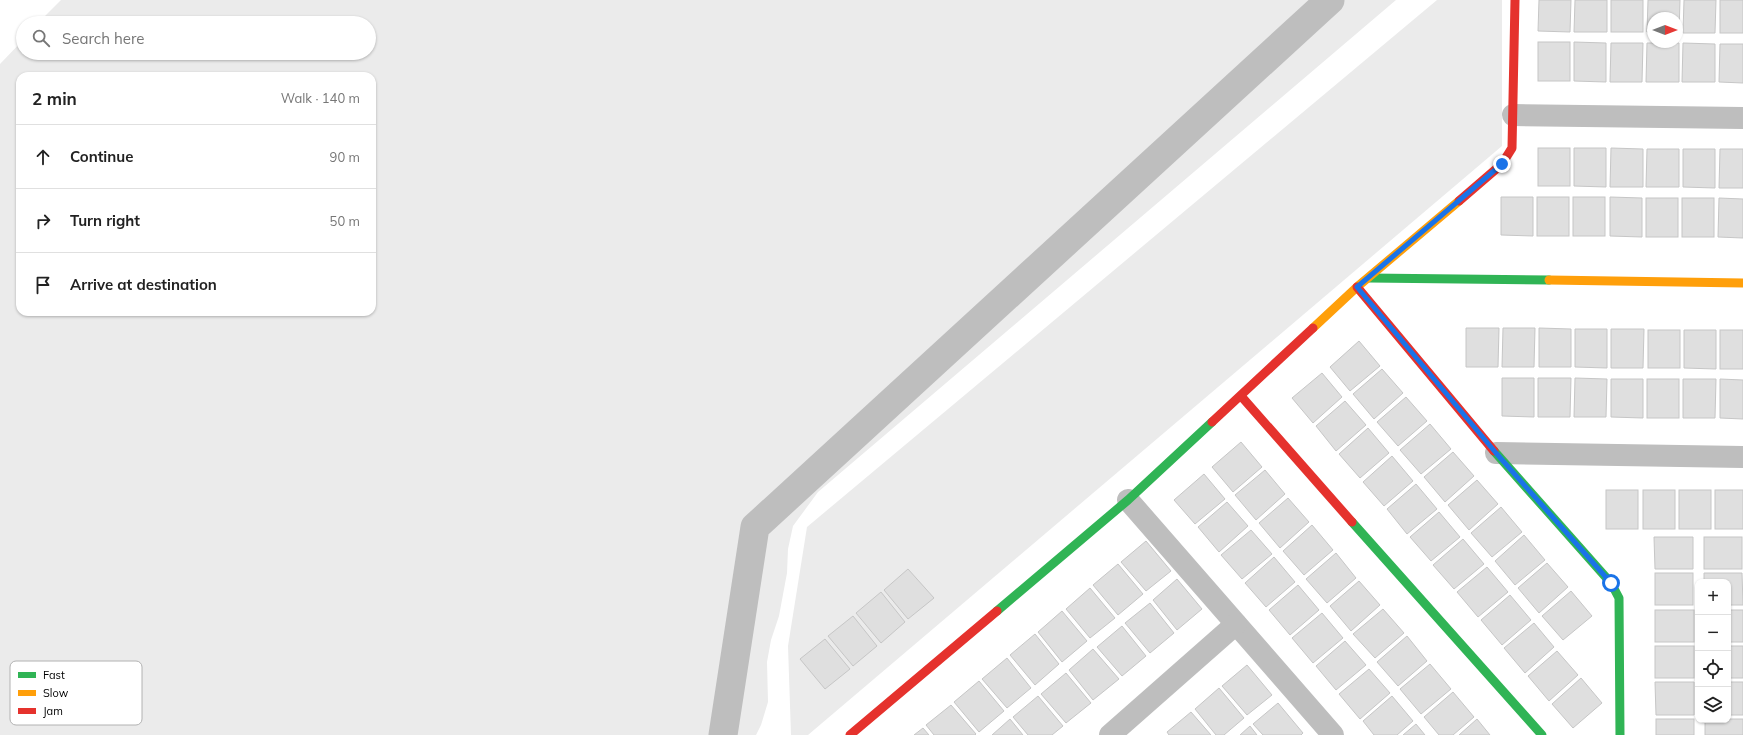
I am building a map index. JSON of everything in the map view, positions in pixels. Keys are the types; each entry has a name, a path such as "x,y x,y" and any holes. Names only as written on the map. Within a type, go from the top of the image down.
{"street":[{"path":"850,735 1128,500 1357,287 1502,164 1512,148 1514,0"},
{"path":"1513,115 1743,118"},
{"path":"1369,278 1743,283"},
{"path":"1357,287 1496,453 1611,583 1619,598 1620,735"},
{"path":"1241,396 1542,735"},
{"path":"1496,453 1743,458"},
{"path":"1128,500 1333,735"},
{"path":"1110,735 1236,624"}],"shaded area":[{"path":"61,0 1396,0 818,492 793,526 788,549 787,573 779,616 771,640 767,662 768,702 761,725 756,735 0,735 0,64 16,47 16,60 376,60 376,16 45,16"},
{"path":"1437,0 1502,0 1502,146 808,735 791,735 788,646 807,527"}],"building":[{"path":"1539,0 1571,0 1570,32 1538,31"},
{"path":"1575,0 1607,0 1607,32 1574,32"},
{"path":"1611,0 1643,0 1643,32 1611,32"},
{"path":"1648,0 1680,0 1680,12 1648,12"},
{"path":"1684,0 1716,0 1715,33 1683,33"},
{"path":"1720,0 1743,0 1743,33 1720,33"},
{"path":"1538,42 1570,42 1570,81 1538,81"},
{"path":"1574,42 1606,43 1606,82 1574,81"},
{"path":"1611,43 1643,43 1642,82 1610,82"},
{"path":"1647,43 1647,48 1679,48 1679,82 1646,82"},
{"path":"1683,43 1715,44 1715,82 1682,82"},
{"path":"1720,44 1743,44 1743,83 1719,82"},
{"path":"1538,148 1570,148 1570,186 1538,186"},
{"path":"1574,148 1606,148 1606,187 1574,186"},
{"path":"1611,148 1643,149 1643,187 1610,187"},
{"path":"1647,149 1679,149 1679,187 1646,187"},
{"path":"1683,149 1715,149 1715,188 1683,187"},
{"path":"1720,149 1743,149 1743,188 1719,188"},
{"path":"1501,197 1533,197 1533,236 1501,235"},
{"path":"1537,197 1569,197 1569,236 1537,236"},
{"path":"1573,197 1605,197 1605,236 1573,236"},
{"path":"1610,197 1642,198 1642,237 1610,236"},
{"path":"1646,198 1678,198 1678,237 1646,237"},
{"path":"1682,198 1714,198 1714,237 1682,237"},
{"path":"1719,198 1743,199 1743,238 1718,237"},
{"path":"1466,328 1499,328 1498,367 1466,367"},
{"path":"1503,328 1535,328 1534,367 1502,367"},
{"path":"1539,328 1571,329 1571,367 1539,367"},
{"path":"1575,329 1607,329 1607,368 1575,367"},
{"path":"1611,329 1644,329 1643,368 1611,368"},
{"path":"1648,330 1680,330 1680,368 1648,368"},
{"path":"1684,330 1716,330 1716,369 1684,368"},
{"path":"1720,330 1743,330 1743,369 1720,369"},
{"path":"1359,341 1380,366 1350,391 1330,367"},
{"path":"1382,369 1403,393 1374,419 1353,394"},
{"path":"1322,373 1342,397 1313,423 1292,398"},
{"path":"1502,378 1534,378 1534,417 1502,416"},
{"path":"1538,378 1571,378 1570,417 1538,417"},
{"path":"1575,378 1607,379 1606,417 1574,417"},
{"path":"1611,379 1643,379 1643,418 1611,417"},
{"path":"1647,379 1679,379 1679,418 1647,418"},
{"path":"1683,379 1716,379 1715,418 1683,418"},
{"path":"1720,379 1743,380 1743,419 1720,418"},
{"path":"1406,397 1427,421 1398,446 1377,422"},
{"path":"1345,401 1366,425 1336,451 1316,426"},
{"path":"1430,424 1451,449 1421,474 1400,450"},
{"path":"1368,428 1389,453 1360,478 1339,454"},
{"path":"1241,442 1262,467 1233,492 1212,467"},
{"path":"1453,452 1474,476 1445,502 1424,477"},
{"path":"1392,456 1413,481 1384,506 1363,482"},
{"path":"1265,470 1285,494 1256,520 1235,495"},
{"path":"1204,474 1225,499 1195,524 1174,500"},
{"path":"1477,480 1498,504 1469,530 1448,505"},
{"path":"1416,484 1437,509 1407,534 1387,509"},
{"path":"1606,490 1638,490 1638,529 1606,529"},
{"path":"1643,490 1675,490 1675,529 1643,529"},
{"path":"1679,490 1711,490 1711,529 1679,529"},
{"path":"1715,490 1743,490 1743,529 1715,529"},
{"path":"1288,498 1309,522 1280,548 1259,523"},
{"path":"1227,502 1248,526 1219,552 1198,527"},
{"path":"1501,507 1522,532 1492,557 1471,533"},
{"path":"1439,512 1460,537 1431,561 1410,537"},
{"path":"1312,525 1333,550 1304,575 1283,551"},
{"path":"1251,530 1272,554 1242,579 1221,555"},
{"path":"1524,535 1545,560 1515,585 1495,561"},
{"path":"1654,537 1693,537 1693,569 1655,569"},
{"path":"1704,537 1742,537 1742,569 1704,569"},
{"path":"1463,539 1484,564 1454,589 1433,565"},
{"path":"1146,541 1171,571 1146,591 1121,562"},
{"path":"1336,553 1356,578 1327,603 1306,579"},
{"path":"1274,557 1295,582 1266,607 1245,583"},
{"path":"1547,563 1568,587 1539,613 1518,588"},
{"path":"1118,564 1143,594 1118,615 1093,585"},
{"path":"1487,567 1508,592 1478,617 1457,592"},
{"path":"908,569 934,598 908,619 884,590"},
{"path":"1655,573 1693,573 1693,605 1655,605"},
{"path":"1704,573 1742,573 1743,605 1731,605 1731,579 1704,579"},
{"path":"1177,579 1202,609 1177,630 1153,600"},
{"path":"1359,581 1380,605 1351,631 1330,606"},
{"path":"1298,585 1319,610 1290,635 1269,610"},
{"path":"1090,588 1115,618 1090,638 1066,609"},
{"path":"1571,591 1592,616 1563,640 1542,616"},
{"path":"881,592 905,622 881,643 856,613"},
{"path":"1510,595 1531,620 1502,645 1481,620"},
{"path":"1150,603 1174,633 1150,653 1125,623"},
{"path":"1383,609 1404,633 1375,658 1353,634"},
{"path":"1655,610 1694,610 1694,642 1655,642"},
{"path":"1731,610 1743,610 1743,642 1731,642"},
{"path":"1062,611 1087,641 1062,662 1038,632"},
{"path":"1322,613 1343,638 1313,663 1292,638"},
{"path":"853,616 877,646 853,666 828,636"},
{"path":"1534,623 1554,647 1525,673 1504,648"},
{"path":"1122,626 1146,656 1122,676 1097,647"},
{"path":"1035,634 1059,664 1035,685 1010,655"},
{"path":"1407,636 1427,661 1398,686 1377,662"},
{"path":"825,639 850,669 825,689 800,659"},
{"path":"1345,641 1366,665 1336,690 1316,666"},
{"path":"1655,646 1694,646 1694,678 1655,678"},
{"path":"1731,646 1743,646 1743,678 1731,678"},
{"path":"1093,649 1119,679 1093,700 1069,670"},
{"path":"1557,651 1578,675 1549,701 1528,676"},
{"path":"1007,658 1031,688 1007,708 982,679"},
{"path":"1430,664 1451,689 1421,714 1400,689"},
{"path":"1247,665 1272,695 1247,715 1222,686"},
{"path":"1369,669 1390,693 1360,719 1339,694"},
{"path":"1066,673 1091,703 1066,723 1041,694"},
{"path":"1581,678 1602,703 1573,728 1552,704"},
{"path":"979,681 1004,711 979,732 954,702"},
{"path":"1655,682 1694,682 1694,715 1656,715"},
{"path":"1731,682 1743,682 1743,715 1731,715"},
{"path":"1219,688 1244,718 1224,735 1216,735 1195,709"},
{"path":"1453,692 1474,717 1453,735 1439,735 1424,717"},
{"path":"1038,696 1063,726 1052,735 1028,735 1013,717"},
{"path":"1392,696 1413,721 1397,735 1374,735 1363,721"},
{"path":"1278,703 1303,733 1301,735 1263,735 1253,724"},
{"path":"951,705 976,734 975,735 934,735 926,725"},
{"path":"1191,712 1211,735 1169,735 1167,732"},
{"path":"1010,719 1023,735 992,735"},
{"path":"1477,719 1490,735 1459,735"},
{"path":"1656,719 1694,719 1694,735 1656,735"},
{"path":"1731,719 1743,719 1743,735 1705,735 1705,723 1731,723"},
{"path":"1416,724 1425,735 1403,735"},
{"path":"1250,726 1257,735 1240,735"},
{"path":"923,728 929,735 914,735"}],"waterway":[{"path":"723,735 755,527 1330,0"}],"traffic: fast":[{"path":"1369,278 1549,280"},
{"path":"997,611 1128,500 1212,422"},
{"path":"1494,451 1611,583 1619,598 1620,735"},
{"path":"1352,522 1542,735"}],"traffic: slow":[{"path":"1313,328 1357,287 1459,201"},
{"path":"1549,280 1743,283"}],"traffic: jam":[{"path":"1459,201 1502,164 1512,148 1515,0"},
{"path":"1357,287 1494,451"},
{"path":"1212,422 1313,328"},
{"path":"1241,396 1352,522"},
{"path":"850,735 997,611"}],"route":[{"path":"1502,164 1357,287 1496,453 1611,583"}]}
